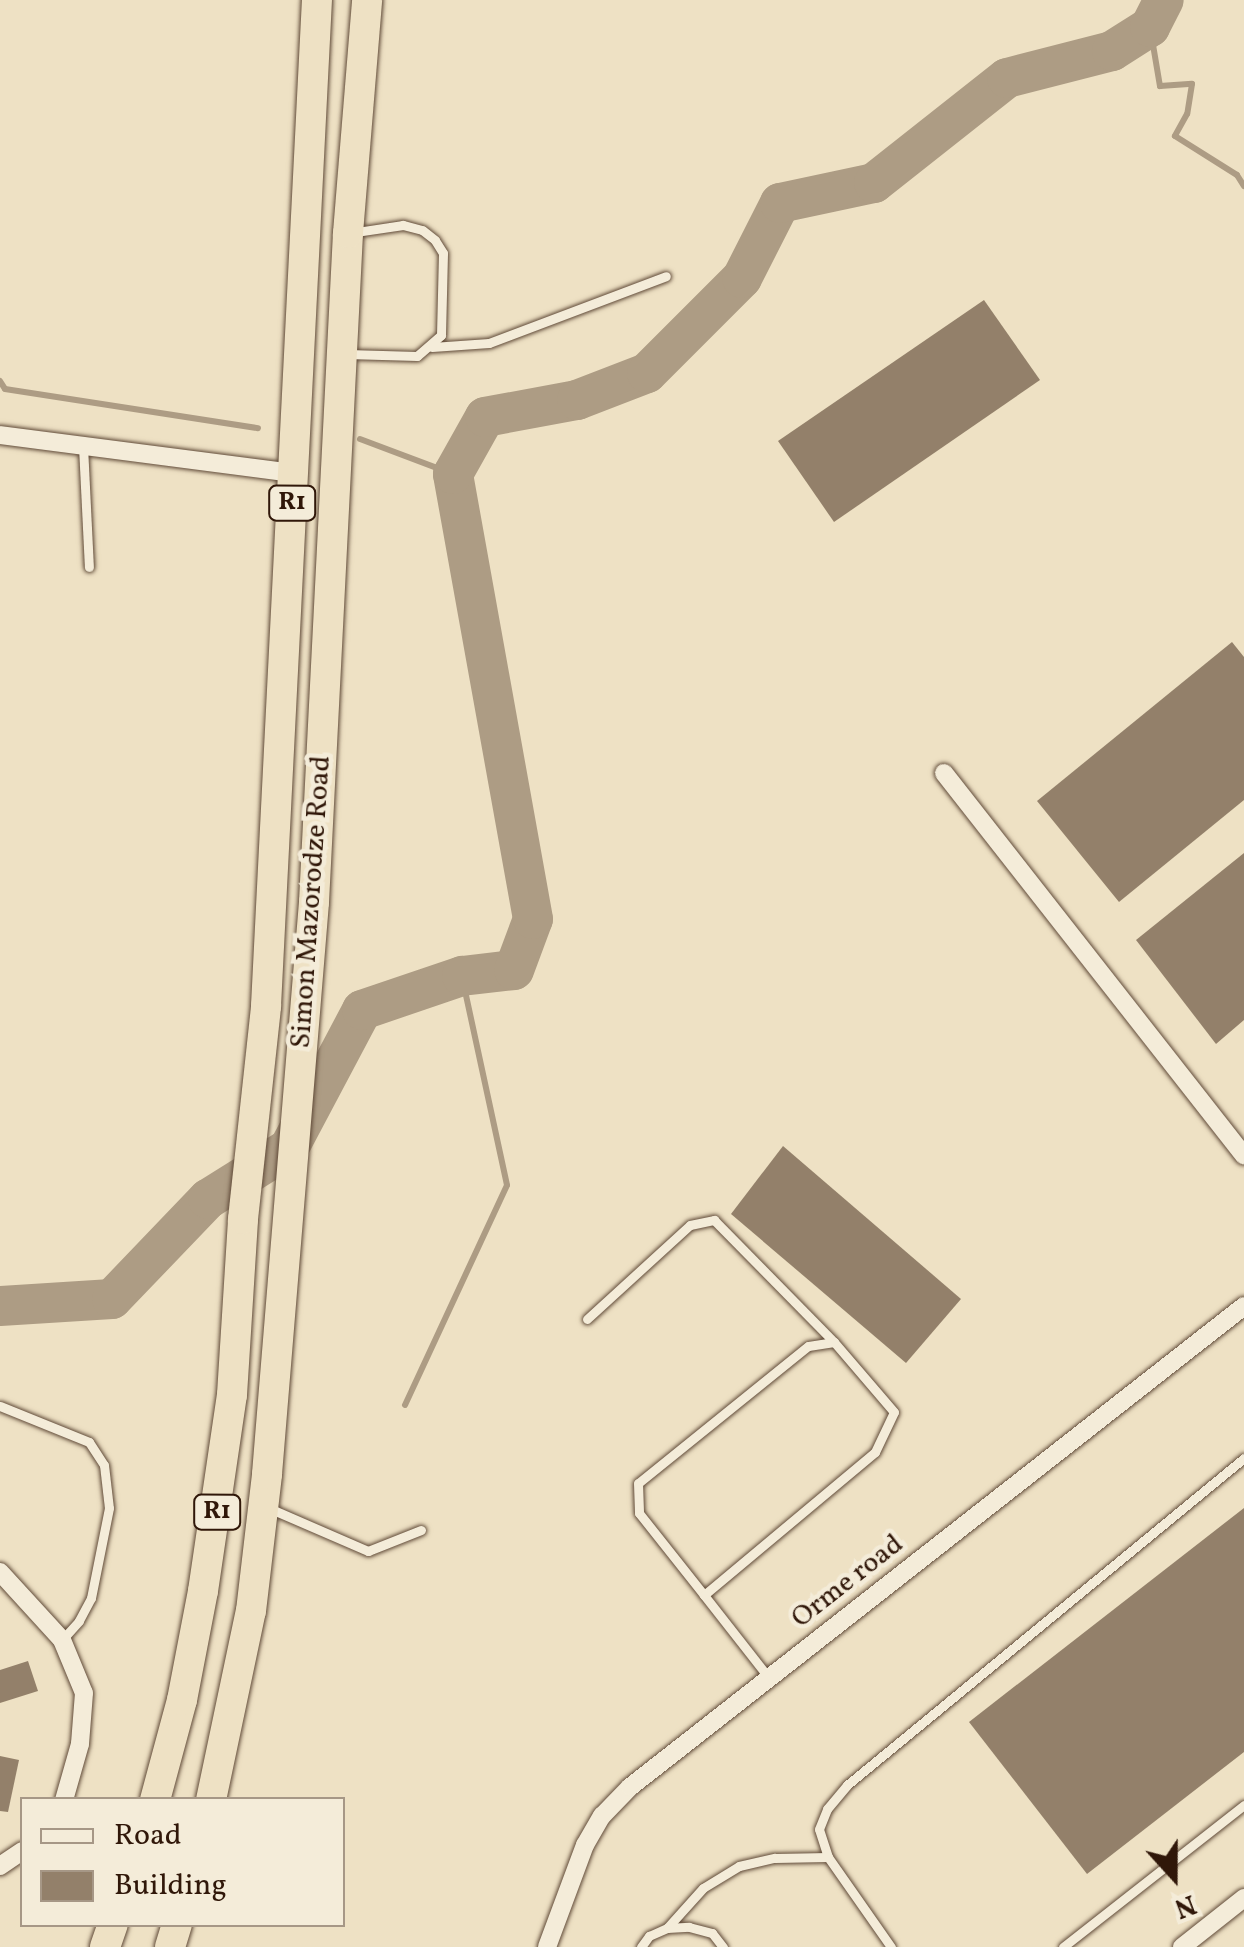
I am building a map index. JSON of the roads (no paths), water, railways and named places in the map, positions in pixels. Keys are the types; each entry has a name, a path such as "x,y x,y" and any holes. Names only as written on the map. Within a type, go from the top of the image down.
{"highway":[{"name":"Simon Mazorodze Road","path":"156,1797 182,1700 224,1477 266,1006 318,0"},
{"name":"Simon Mazorodze Road","path":"212,1797 251,1611 289,1221 306,1003 348,233 367,0"}],"street":[{"path":"0,435 294,473"},
{"path":"944,774 1244,1155"},
{"name":"Orme road","path":"547,1947 585,1846 602,1816 630,1787 1244,1306"},
{"path":"0,1572 62,1640 84,1693 84,1717 65,1797"},
{"path":"1182,1947 1244,1898"}],"lane":[{"path":"348,233 403,226 422,230 435,240 443,253 440,335 432,347"},
{"path":"344,354 401,359 432,347 488,343 666,276"},
{"path":"83,446 88,567"},
{"path":"587,1318 690,1225 714,1220 834,1342 894,1412 875,1452 704,1596"},
{"path":"769,1678 639,1513 638,1483 808,1346 834,1342"},
{"path":"0,1406 88,1442 104,1465 109,1508 91,1598 79,1621 62,1640"},
{"path":"891,1947 828,1857 819,1830 827,1810 847,1785 1244,1458"},
{"path":"264,1505 368,1551 421,1530"},
{"path":"1063,1947 1244,1805"},
{"path":"640,1947 649,1936 666,1928 703,1888 739,1866 776,1858 828,1857"},
{"path":"666,1928 712,1934 723,1947"}],"waterway":[{"path":"0,1306 112,1299 208,1199 289,1148 362,1010 462,976 514,970 533,919 453,474 485,417 577,400 647,373 742,278 780,203 874,183 1007,78 1112,51 1150,27 1164,0"},
{"path":"1150,27 1160,86 1192,84 1187,114 1175,136 1237,175 1244,186"},
{"path":"0,381 5,389 258,428"},
{"path":"360,439 453,474"},
{"path":"405,1405 507,1185 462,976"}]}
